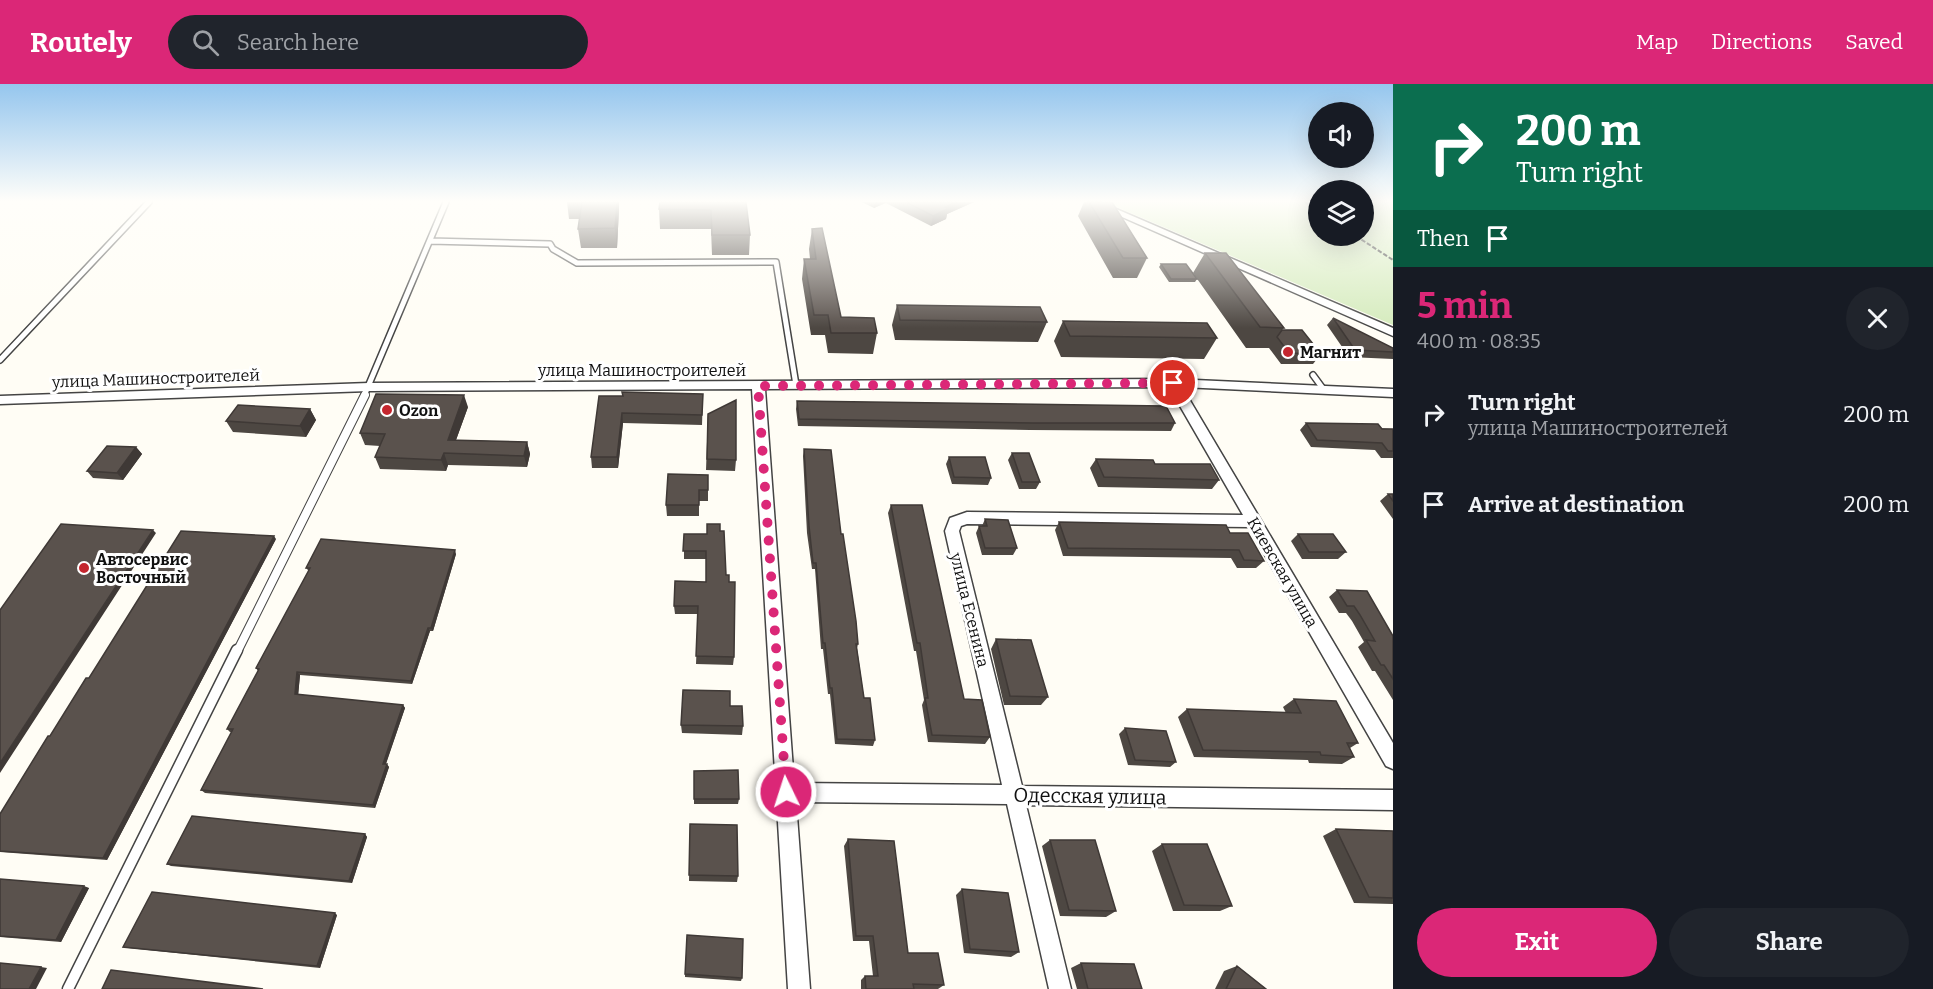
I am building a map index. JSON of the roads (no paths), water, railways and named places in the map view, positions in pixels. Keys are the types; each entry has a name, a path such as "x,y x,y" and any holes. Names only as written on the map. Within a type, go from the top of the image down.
{"street":[{"path":"1190,244 1393,332"},
{"name":"улица Машиностроителей","path":"0,400 369,387 1173,383 1393,393"},
{"name":"Киевская улица","path":"1173,383 1393,760"},
{"path":"758,386 800,989"},
{"name":"улица Есенина","path":"1060,989 952,531 955,522 967,518 1254,521"},
{"name":"Одесская улица","path":"786,792 1393,801"}],"lane":[{"path":"0,360 109,244"},
{"path":"68,989 369,387 429,244"},
{"path":"550,244 553,249 577,263 776,262 796,386"},
{"path":"1313,375 1324,390"}],"place":[{"name":"Магнит","path":"1288,352"},
{"name":"Ozon","path":"387,410"},
{"name":"Автосервис Восточный","path":"84,568"}]}
